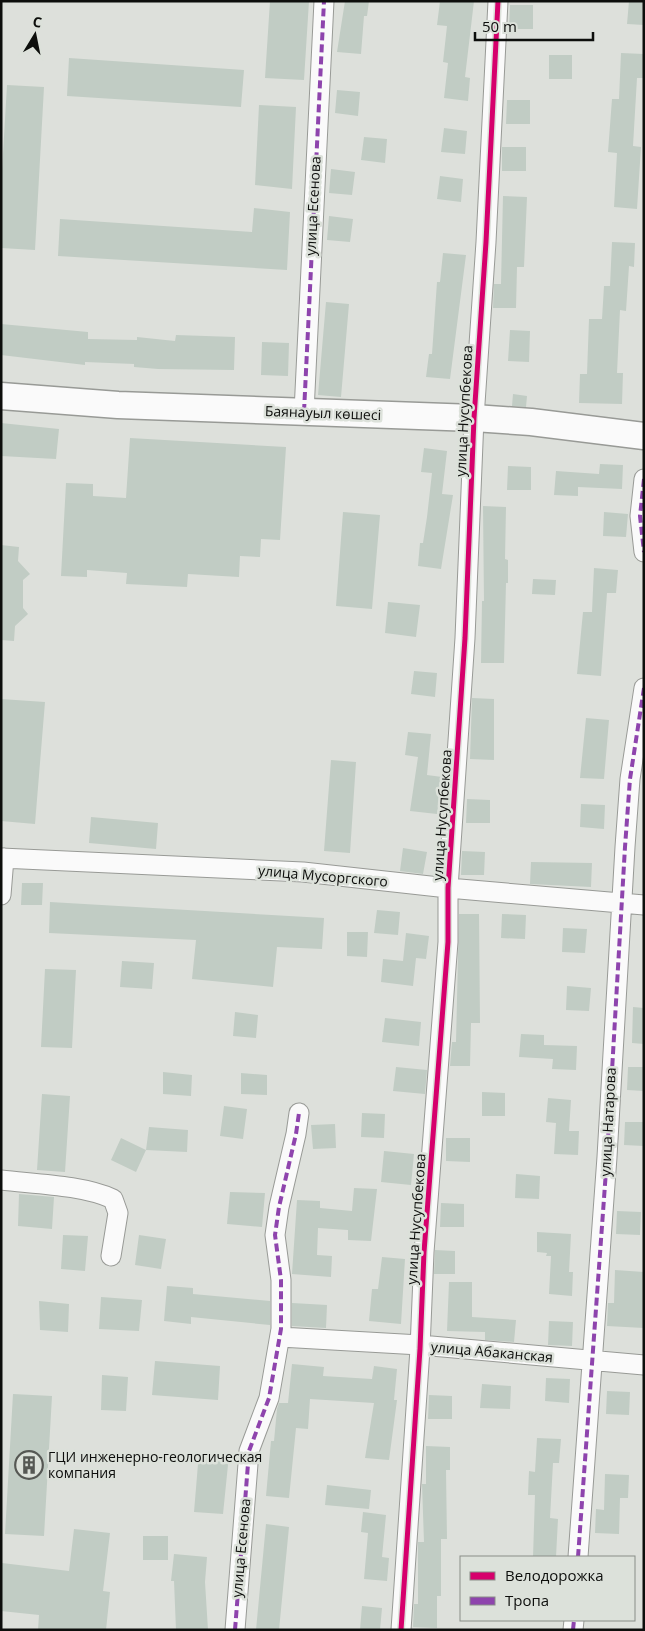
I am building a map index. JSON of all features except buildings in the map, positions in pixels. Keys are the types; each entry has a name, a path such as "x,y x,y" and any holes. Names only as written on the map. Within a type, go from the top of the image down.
{"main road":[{"name":"Баянауыл көшесі","path":"1,396 118,405 474,418 531,422 644,436"}],"street":[{"name":"улица Есенова","path":"304,412 324,1"},
{"name":"улица Нусупбекова","path":"401,1630 420,1345 424,1252 448,942 448,888 465,638 474,418 486,242 498,1"},
{"path":"644,479 640,516 644,552"},
{"name":"улица Натарова","path":"578,1556 607,1157 630,779 644,688"},
{"name":"улица Мусоргского","path":"2,858 302,872 448,888 644,905"},
{"path":"1,895 2,858"},
{"name":"улица Есенова","path":"235,1630 249,1451 269,1398 280,1337 281,1280 275,1235 299,1113"},
{"path":"1,1180 71,1189 105,1196 113,1200 118,1213 111,1256"},
{"name":"улица Абаканская","path":"280,1337 420,1345 644,1365"}],"marked path":[{"path":"304,412 324,1"},
{"path":"644,479 640,516 644,552"},
{"path":"578,1556 607,1157 630,779 644,688"},
{"path":"235,1630 249,1451 269,1398 281,1329 281,1280 275,1235 299,1113"},
{"path":"573,1630 574,1621"}],"cycle path":[{"path":"401,1630 420,1349 424,1252 448,942 448,888 465,638 474,418 486,242 498,1"}],"place":[{"name":"ГЦИ инженерно-геологическая компания","path":"29,1465"}]}
